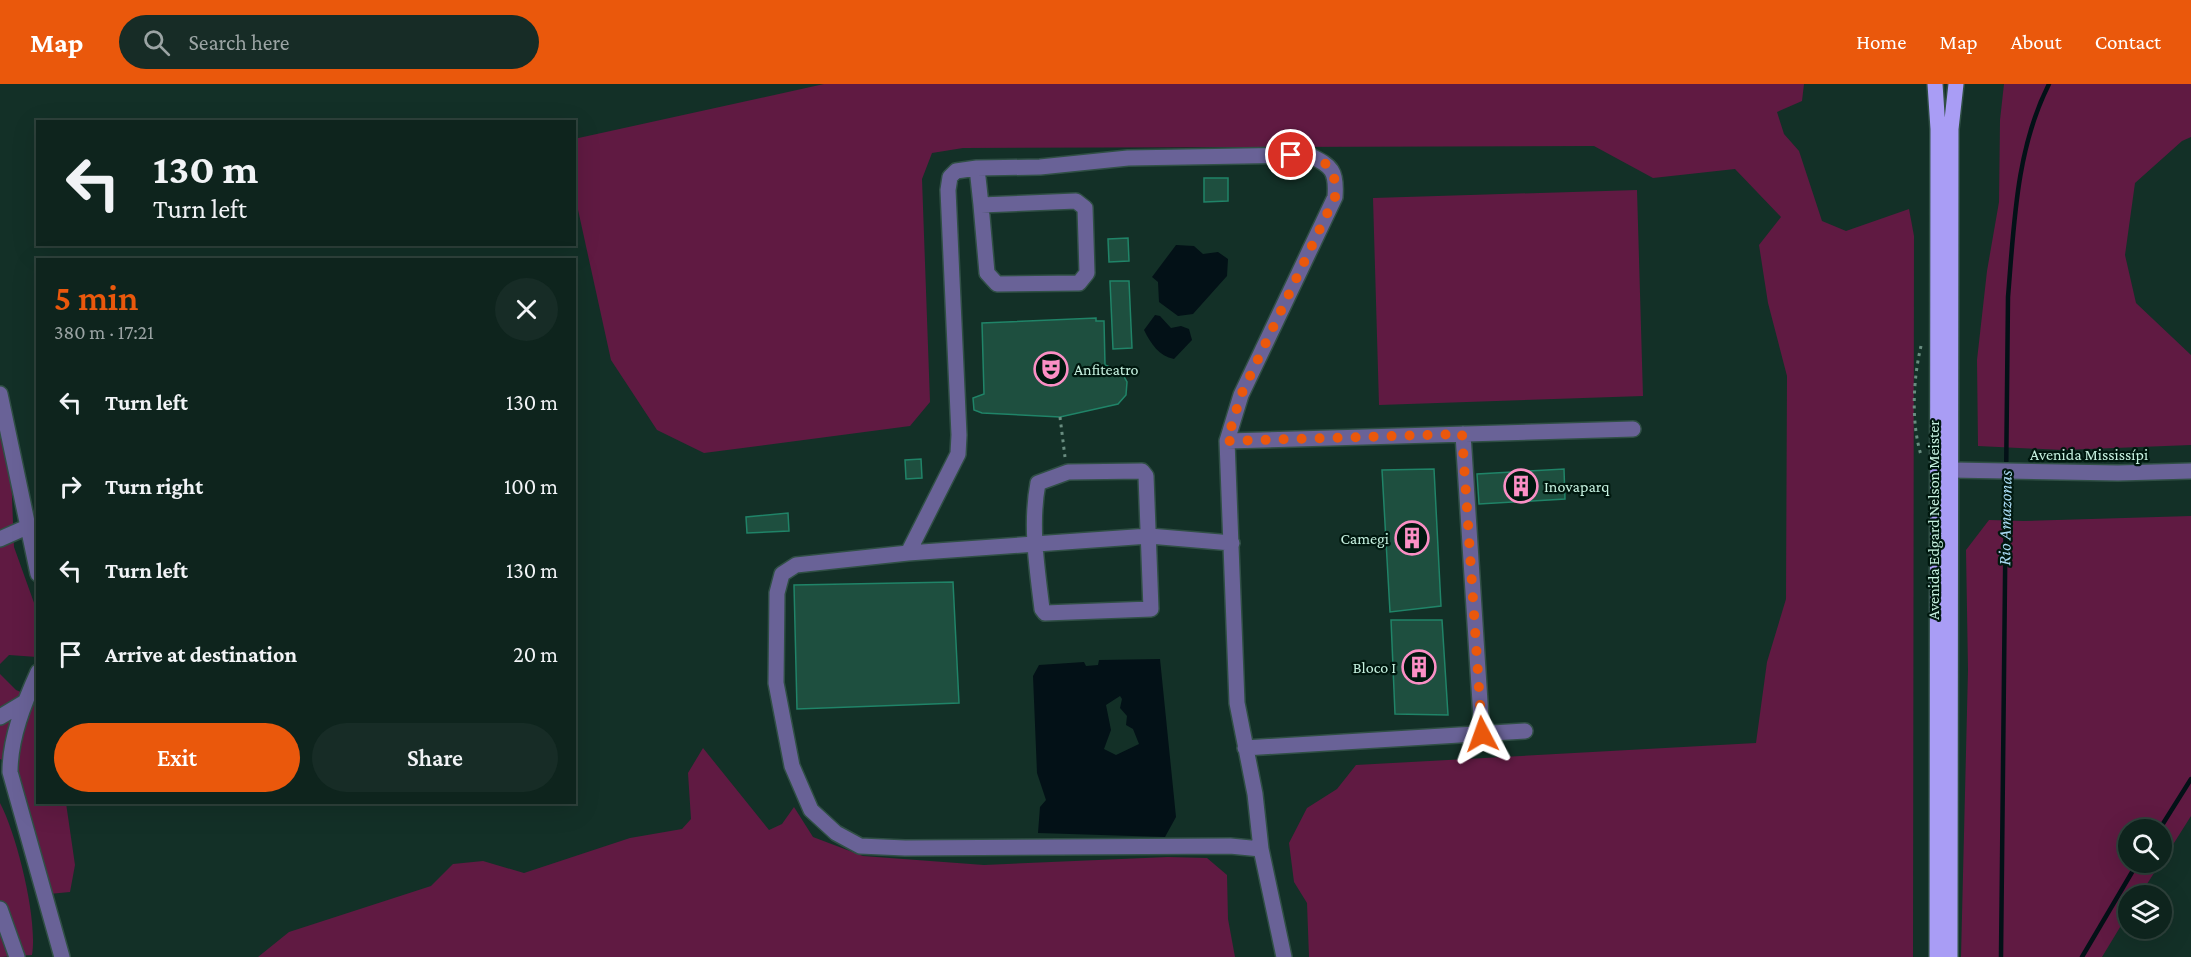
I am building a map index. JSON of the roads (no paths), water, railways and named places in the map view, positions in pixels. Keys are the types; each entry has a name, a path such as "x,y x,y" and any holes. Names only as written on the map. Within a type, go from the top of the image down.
{"main road":[{"name":"Avenida Edgard Nelson Meister","path":"1935,84 1938,129 1939,446 1936,957"},
{"name":"Avenida Edgard Nelson Meister","path":"1950,957 1951,129 1956,84"}],"street":[{"path":"908,553 958,454 948,190 950,177 956,171 977,168 1040,167 1128,158 1255,154 1309,156 1326,163 1336,178 1335,197 1241,395 1227,441 1237,703 1255,794 1261,849 1284,957"},
{"path":"977,168 987,273 991,281 997,284 1079,284 1084,280 1087,273 1085,208 1082,203 1076,201 981,205"},
{"path":"0,394 36,565"},
{"path":"1227,441 1633,429"},
{"path":"1462,434 1482,734"},
{"name":"Avenida Mississípi","path":"1952,470 2191,471"},
{"path":"1068,472 1144,473 1149,536 1153,607 1149,611 1045,613 1035,543 1034,507 1038,483 1068,472"},
{"path":"0,539 27,527"},
{"path":"1232,543 1149,536 908,553 796,565 782,574 777,593 776,683 792,766 811,810 836,833 860,846 904,848 1207,846 1261,849"},
{"path":"36,677 25,702 10,758 3,774 62,957"},
{"path":"0,717 25,702"},
{"path":"1245,748 1525,731"},
{"path":"0,909 17,957"}],"waterway":[{"name":"Rio Amazonas","path":"2001,957 2008,297 2015,215 2023,161 2038,109 2049,84"},
{"path":"2166,819 2191,779"},
{"path":"2082,957 2132,873"}],"place":[{"name":"Anfiteatro","path":"1051,369"},
{"name":"Inovaparq","path":"1521,486"},
{"name":"Camegi","path":"1412,538"},
{"name":"Bloco I","path":"1419,667"}]}
